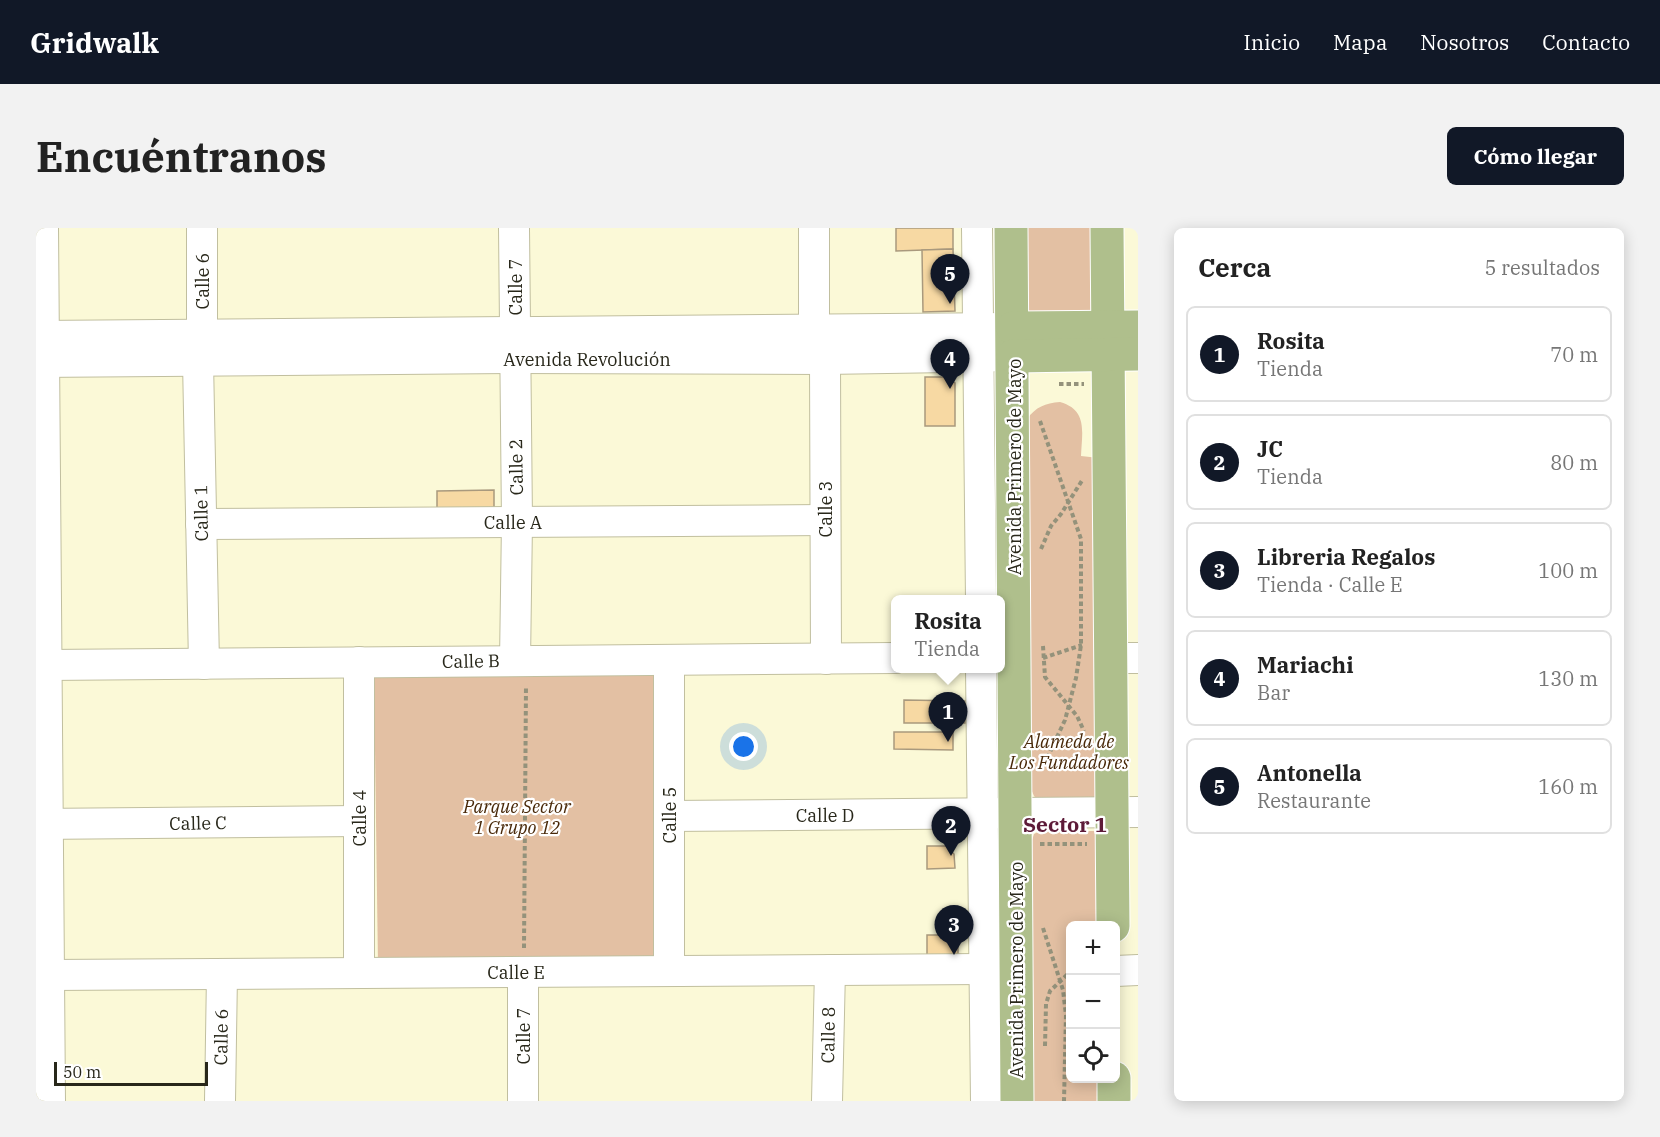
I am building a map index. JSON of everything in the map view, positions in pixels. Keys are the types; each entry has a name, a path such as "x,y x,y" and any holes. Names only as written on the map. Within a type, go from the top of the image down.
{"main road":[{"name":"Avenida Primero de Mayo","path":"1011,228 1030,834 1017,1101"},
{"path":"1107,228 1122,341 1110,649 1125,813 1112,845 1113,921"},
{"name":"Avenida Revolución","path":"1013,342 1122,341"},
{"path":"1114,1083 1114,1101"}],"street":[{"path":"43,228 40,349 46,665 42,824 49,975 50,1101"},
{"name":"Calle 6","path":"200,348 202,228"},
{"name":"Calle 7","path":"514,228 515,346"},
{"path":"814,228 814,331"},
{"name":"Avenida Primero de Mayo","path":"977,228 981,595"},
{"name":"Avenida Revolución","path":"40,349 515,346 814,331 978,343"},
{"name":"Avenida Revolución","path":"515,346 825,359 978,343 1013,342"},
{"name":"Calle 2","path":"515,346 521,661"},
{"name":"Calle 1","path":"200,348 204,664"},
{"name":"Calle 3","path":"825,359 826,659"},
{"name":"Calle A","path":"201,524 825,520"},
{"name":"Calle B","path":"46,665 891,658"},
{"name":"Calle 5","path":"669,660 669,971"},
{"name":"Calle 4","path":"359,662 359,973"},
{"name":"Avenida Primero de Mayo","path":"981,673 986,1101"},
{"name":"Calle D","path":"669,816 981,814 1030,834 1125,813"},
{"name":"Calle C","path":"42,824 359,821"},
{"name":"Calle E","path":"49,975 983,969"},
{"name":"Calle 8","path":"826,1101 830,970"},
{"path":"1120,971 1138,970"},
{"name":"Calle 7","path":"523,972 523,1101"},
{"name":"Calle 6","path":"220,1101 222,974"}],"path":[{"path":"1038,417 1081,539 1110,649 1070,707 1040,774"},
{"path":"1039,557 1043,540 1085,476"},
{"path":"1042,635 1046,677 1077,716 1086,738"},
{"path":"1043,657 1110,649"},
{"path":"521,661 523,972"},
{"path":"1030,834 1112,845"},
{"path":"1042,925 1061,981 1066,1015 1064,1101"},
{"path":"1045,1047 1046,1004 1050,991 1068,975"}],"green space":[{"path":"1024,228 1101,228 1099,311 1035,316 1026,310"},
{"name":"Alameda de Los Fundadores","path":"1060,402 1075,410 1079,416 1082,430 1081,456 1099,458 1097,799 1037,799 1031,789 1027,419 1041,406"},
{"name":"Parque Sector 1 Grupo 12","path":"657,673 659,957 378,965 374,676"},
{"path":"1040,831 1100,831 1106,921 1066,921 1066,1083 1106,1083 1106,1101 1034,1101 1032,840 1034,834"}],"building":[{"path":"896,228 953,228 953,249 896,251"},
{"path":"953,249 955,311 923,312 922,250"},
{"path":"925,377 946,377 955,383 955,426 925,426"},
{"path":"494,490 494,519 437,520 437,491"},
{"path":"904,700 965,701 965,723 904,723"},
{"path":"894,732 953,732 953,750 894,749"},
{"path":"927,846 946,846 954,854 955,868 927,869"},
{"path":"927,935 958,935 958,961 927,961"}],"place":[{"name":"Antonella","path":"950,304"},
{"name":"Mariachi","path":"950,389"},
{"name":"Rosita","path":"948,742"},
{"name":"JC","path":"951,856"},
{"name":"Libreria Regalos","path":"954,955"}],"district":[{"name":"Sector 1","path":"1065,824"}]}
